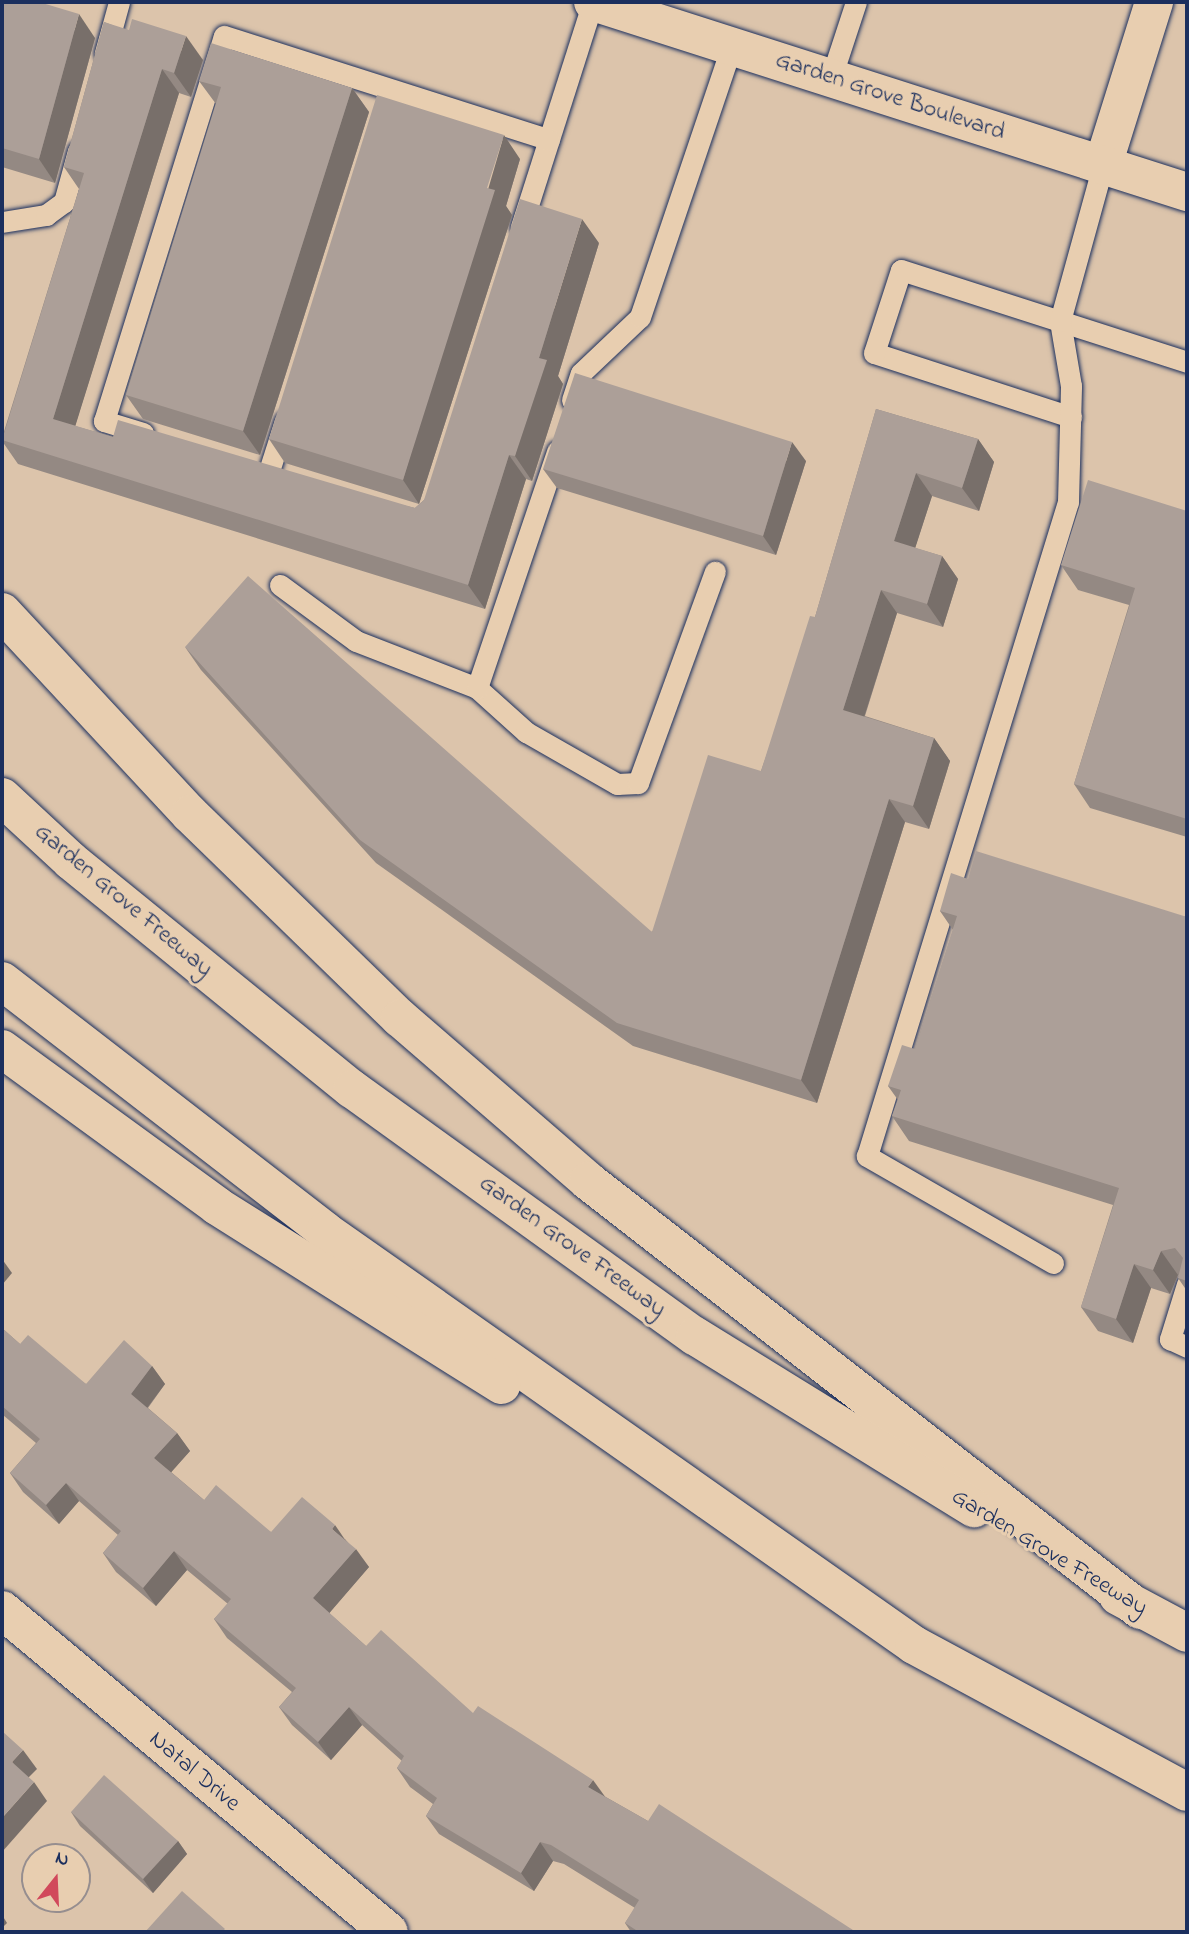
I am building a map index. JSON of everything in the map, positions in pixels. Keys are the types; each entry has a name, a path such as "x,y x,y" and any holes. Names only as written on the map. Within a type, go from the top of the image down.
{"main road":[{"name":"Garden Grove Boulevard","path":"593,2 1187,192"},
{"path":"1103,165 1154,2"},
{"path":"2,612 190,814 410,1027 588,1181 1140,1609"},
{"name":"Garden Grove Freeway","path":"2,797 71,861 352,1089 695,1336 1140,1609 1187,1633"},
{"path":"2,981 325,1231 914,1646"},
{"path":"2,1049 217,1206 914,1646 1187,1792"},
{"name":"Natal Drive","path":"2,1609 378,1930"}],"lane":[{"path":"101,69 119,2"},
{"path":"516,245 593,2"},
{"path":"831,78 856,2"},
{"path":"167,440 104,421 223,36 549,140"},
{"path":"477,688 581,373 640,317 732,45"},
{"path":"382,116 390,89"},
{"path":"2,222 46,215 64,202 82,135"},
{"path":"1053,1263 867,1156 1068,502 1072,386 1059,321 1103,165"},
{"path":"1070,417 874,354 901,270 1187,362"},
{"path":"269,471 290,405"},
{"path":"243,463 295,479"},
{"path":"280,585 356,641 477,688 526,732 617,784 638,783 715,572"},
{"path":"1187,1284 1170,1339 1187,1347"}],"building":[{"path":"2,2 39,2 79,14 39,159 2,148"},
{"path":"132,19 186,36 174,73 162,69 53,419 113,437 118,420 415,508 424,500 520,199 582,219 539,358 547,360 515,456 509,455 468,585 2,440 84,173 64,167 104,22 129,30"},
{"path":"211,43 352,88 243,431 126,395 221,87 199,81"},
{"path":"377,95 504,135 487,188 495,190 403,480 269,439"},
{"path":"575,373 792,442 763,536 543,469"},
{"path":"876,409 978,439 962,488 916,473 894,541 942,556 927,604 881,590 843,710 934,738 913,806 889,799 801,1080 617,1023 360,840 185,647 248,576 652,932 708,755 761,771 810,616 815,617"},
{"path":"1088,480 1187,511 1187,819 1074,784 1135,588 1061,565"},
{"path":"976,851 1187,917 1187,1281 1178,1278 1183,1258 1175,1248 1161,1251 1153,1270 1134,1264 1116,1319 1081,1307 1119,1188 892,1116 901,1090 888,1086 902,1045 915,1049 957,916 940,911 951,873 968,879"},
{"path":"2,1328 20,1344 28,1335 86,1384 124,1340 152,1366 131,1394 177,1433 154,1458 204,1500 216,1485 271,1532 302,1497 335,1525 332,1529 356,1549 313,1598 366,1646 381,1630 473,1713 478,1706 593,1780 588,1787 648,1821 659,1804 856,1932 639,1932 625,1923 639,1900 551,1845 540,1842 521,1873 426,1816 437,1798 397,1768 404,1756 349,1707 318,1742 279,1707 296,1688 214,1619 231,1599 174,1551 143,1588 103,1553 121,1531 66,1483 46,1505 10,1473 40,1439 2,1406"},
{"path":"2,1731 23,1750 12,1762 34,1782 2,1818"},
{"path":"104,1775 178,1841 143,1879 71,1812"},
{"path":"182,1891 225,1929 222,1932 145,1932"}]}
